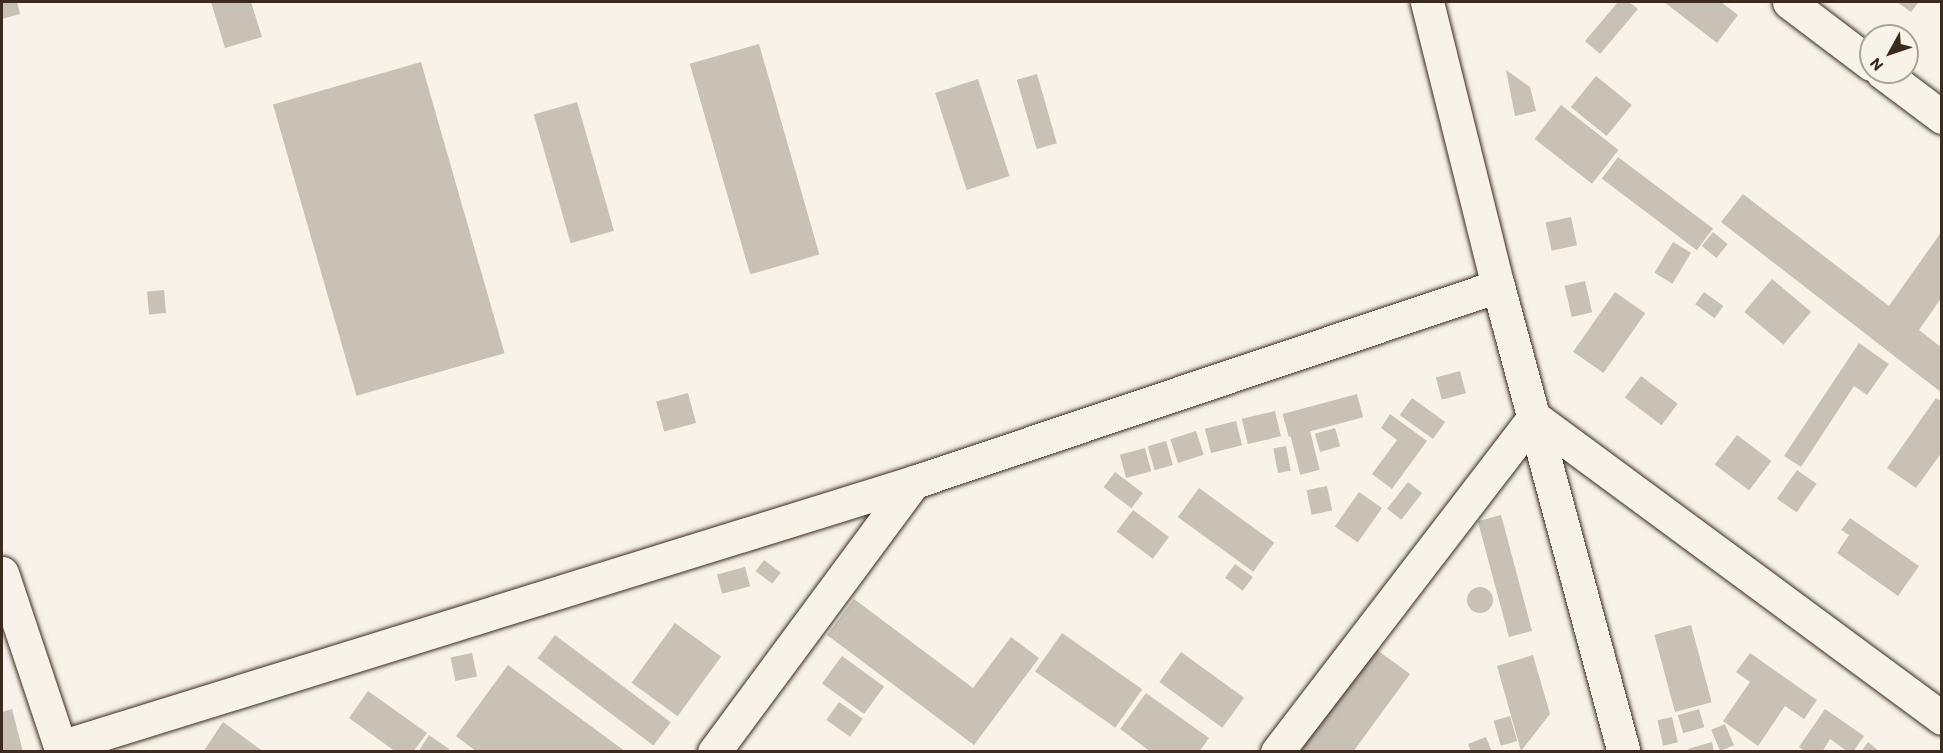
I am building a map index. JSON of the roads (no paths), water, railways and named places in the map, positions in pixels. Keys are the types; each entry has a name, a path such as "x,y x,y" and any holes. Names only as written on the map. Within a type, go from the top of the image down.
{"street":[{"path":"1427,2 1498,286 1624,752"},
{"path":"1789,2 1859,55"},
{"path":"1898,84 1941,117"},
{"path":"2,573 61,749 914,482 1498,286"},
{"path":"1534,417 1941,718"},
{"path":"1277,752 1534,417"},
{"path":"714,752 914,482"}]}
